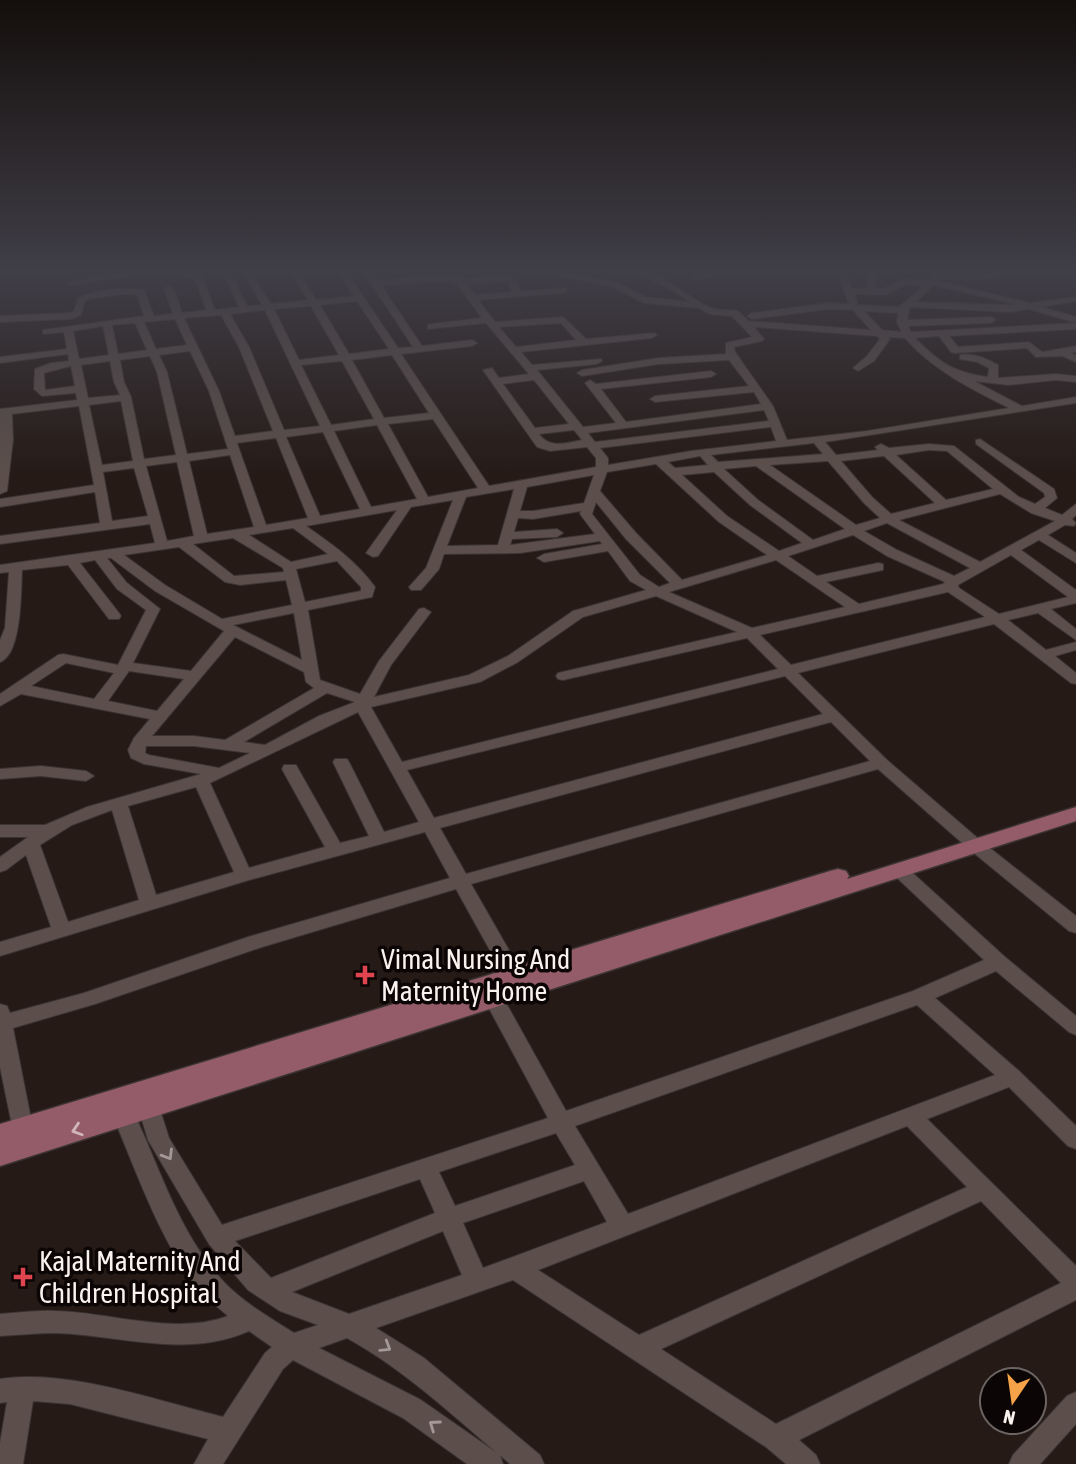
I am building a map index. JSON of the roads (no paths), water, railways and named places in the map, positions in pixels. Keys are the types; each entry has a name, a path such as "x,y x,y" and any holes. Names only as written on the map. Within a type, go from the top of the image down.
{"main road":[{"path":"0,1155 147,1098 899,870 1076,802"},
{"path":"147,1098 494,999 518,984 970,841 1076,814"},
{"path":"11,1132 120,1107"}],"street":[{"path":"46,354 47,339"},
{"path":"70,339 107,526"},
{"path":"110,339 126,397 139,463 162,544"},
{"path":"151,339 162,372 201,537"},
{"path":"191,339 234,446 261,529"},
{"path":"240,339 315,520"},
{"path":"284,339 367,511"},
{"path":"334,339 424,500"},
{"path":"388,339 485,489"},
{"path":"413,339 419,349"},
{"path":"505,339 602,458 602,469 586,506 586,514 635,578 658,592 749,632 881,763 970,841 1075,924"},
{"path":"515,350 609,339"},
{"path":"757,339 729,345 731,356 757,388 778,432"},
{"path":"858,368 870,359 886,339"},
{"path":"912,339 925,354 959,377 1018,408"},
{"path":"947,339 955,350 1029,345"},
{"path":"1024,339 1040,355 1064,353 1076,359"},
{"path":"296,363 472,343"},
{"path":"0,360 46,354 114,358 195,347"},
{"path":"1064,353 1061,352 1076,349"},
{"path":"498,381 574,363 658,353"},
{"path":"925,354 964,357 990,363 995,367 993,380"},
{"path":"582,373 703,357 731,356"},
{"path":"73,357 40,369 39,389 46,393 80,389"},
{"path":"703,357 722,392"},
{"path":"574,363 623,425"},
{"path":"488,370 531,432 545,447 751,417"},
{"path":"594,387 711,374"},
{"path":"959,377 993,380 1076,379"},
{"path":"641,382 670,419"},
{"path":"655,400 757,388"},
{"path":"1,491 7,440 3,412 126,397"},
{"path":"531,432 587,440 778,432 814,438 867,434 1076,400"},
{"path":"587,440 623,425 768,407"},
{"path":"97,469 181,458 279,434 436,415"},
{"path":"0,569 295,524 703,453 778,432"},
{"path":"867,434 945,505"},
{"path":"814,438 890,520 979,567"},
{"path":"979,442 1050,492 1051,498 1035,510"},
{"path":"671,472 950,448 1002,490 1035,510 1070,523"},
{"path":"703,453 759,508 811,544"},
{"path":"659,459 704,505 775,557 854,607"},
{"path":"758,463 854,530 951,584 1076,680"},
{"path":"503,549 522,483"},
{"path":"0,503 101,488"},
{"path":"593,490 631,536 680,586"},
{"path":"0,866 48,831 72,818 201,781 363,703 472,679 514,659 550,630 579,614 775,557 854,530 1002,490"},
{"path":"416,587 432,569 461,494"},
{"path":"373,554 407,504"},
{"path":"513,514 533,514 586,506"},
{"path":"563,676 951,584 1040,535 1070,523 1076,508"},
{"path":"0,540 155,519"},
{"path":"220,773 144,759 136,750 140,741 195,676 225,627 300,607 367,594 368,587 365,582 340,556 295,524"},
{"path":"231,533 251,541 290,571 300,607 313,681 363,703 518,984"},
{"path":"1040,535 1076,559"},
{"path":"439,550 527,548 601,537"},
{"path":"544,558 601,537"},
{"path":"180,541 230,579 240,581 290,571 340,556"},
{"path":"1012,550 1076,598"},
{"path":"106,554 165,594 312,670"},
{"path":"98,704 123,668 153,609 122,586 106,554"},
{"path":"71,560 114,616"},
{"path":"0,658 12,628 16,567"},
{"path":"813,581 878,567"},
{"path":"397,768 996,618 1042,609 1076,598"},
{"path":"1042,609 1076,636"},
{"path":"363,703 384,664 424,612"},
{"path":"1043,655 1076,646"},
{"path":"0,701 63,658 195,676"},
{"path":"230,744 325,688"},
{"path":"21,689 161,716"},
{"path":"0,949 244,875 834,716"},
{"path":"140,741 230,744 270,750"},
{"path":"341,762 379,839"},
{"path":"11,1132 1,1019 88,999 255,942 881,763"},
{"path":"290,769 337,851"},
{"path":"0,774 41,771 86,776"},
{"path":"201,781 244,875"},
{"path":"119,804 149,904"},
{"path":"0,831 48,831"},
{"path":"31,843 62,930"},
{"path":"899,870 998,962 1076,1027"},
{"path":"217,1237 561,1122 920,996 998,962"},
{"path":"920,996 1012,1077 1076,1140"},
{"path":"494,999 622,1226"},
{"path":"207,1464 274,1361 291,1346 514,1268 1012,1077"},
{"path":"147,1098 159,1140 217,1237 257,1282 289,1303 346,1325 387,1347 415,1367 531,1464"},
{"path":"120,1107 162,1204 187,1252 209,1283 251,1318 291,1346 412,1409 489,1464"},
{"path":"911,1116 1076,1282"},
{"path":"426,1167 477,1280"},
{"path":"269,1290 449,1218 589,1170"},
{"path":"639,1347 982,1190"},
{"path":"514,1268 639,1347 775,1438 807,1464"},
{"path":"775,1438 1076,1288"},
{"path":"0,1325 55,1322 160,1334 202,1334 226,1329 251,1318"},
{"path":"10,1464 11,1389 70,1392 229,1431"},
{"path":"1022,1464 1076,1405"}],"place":[{"name":"Vimal Nursing And Maternity Home","path":"365,975"},
{"name":"Kajal Maternity And Children Hospital","path":"23,1277"}]}
